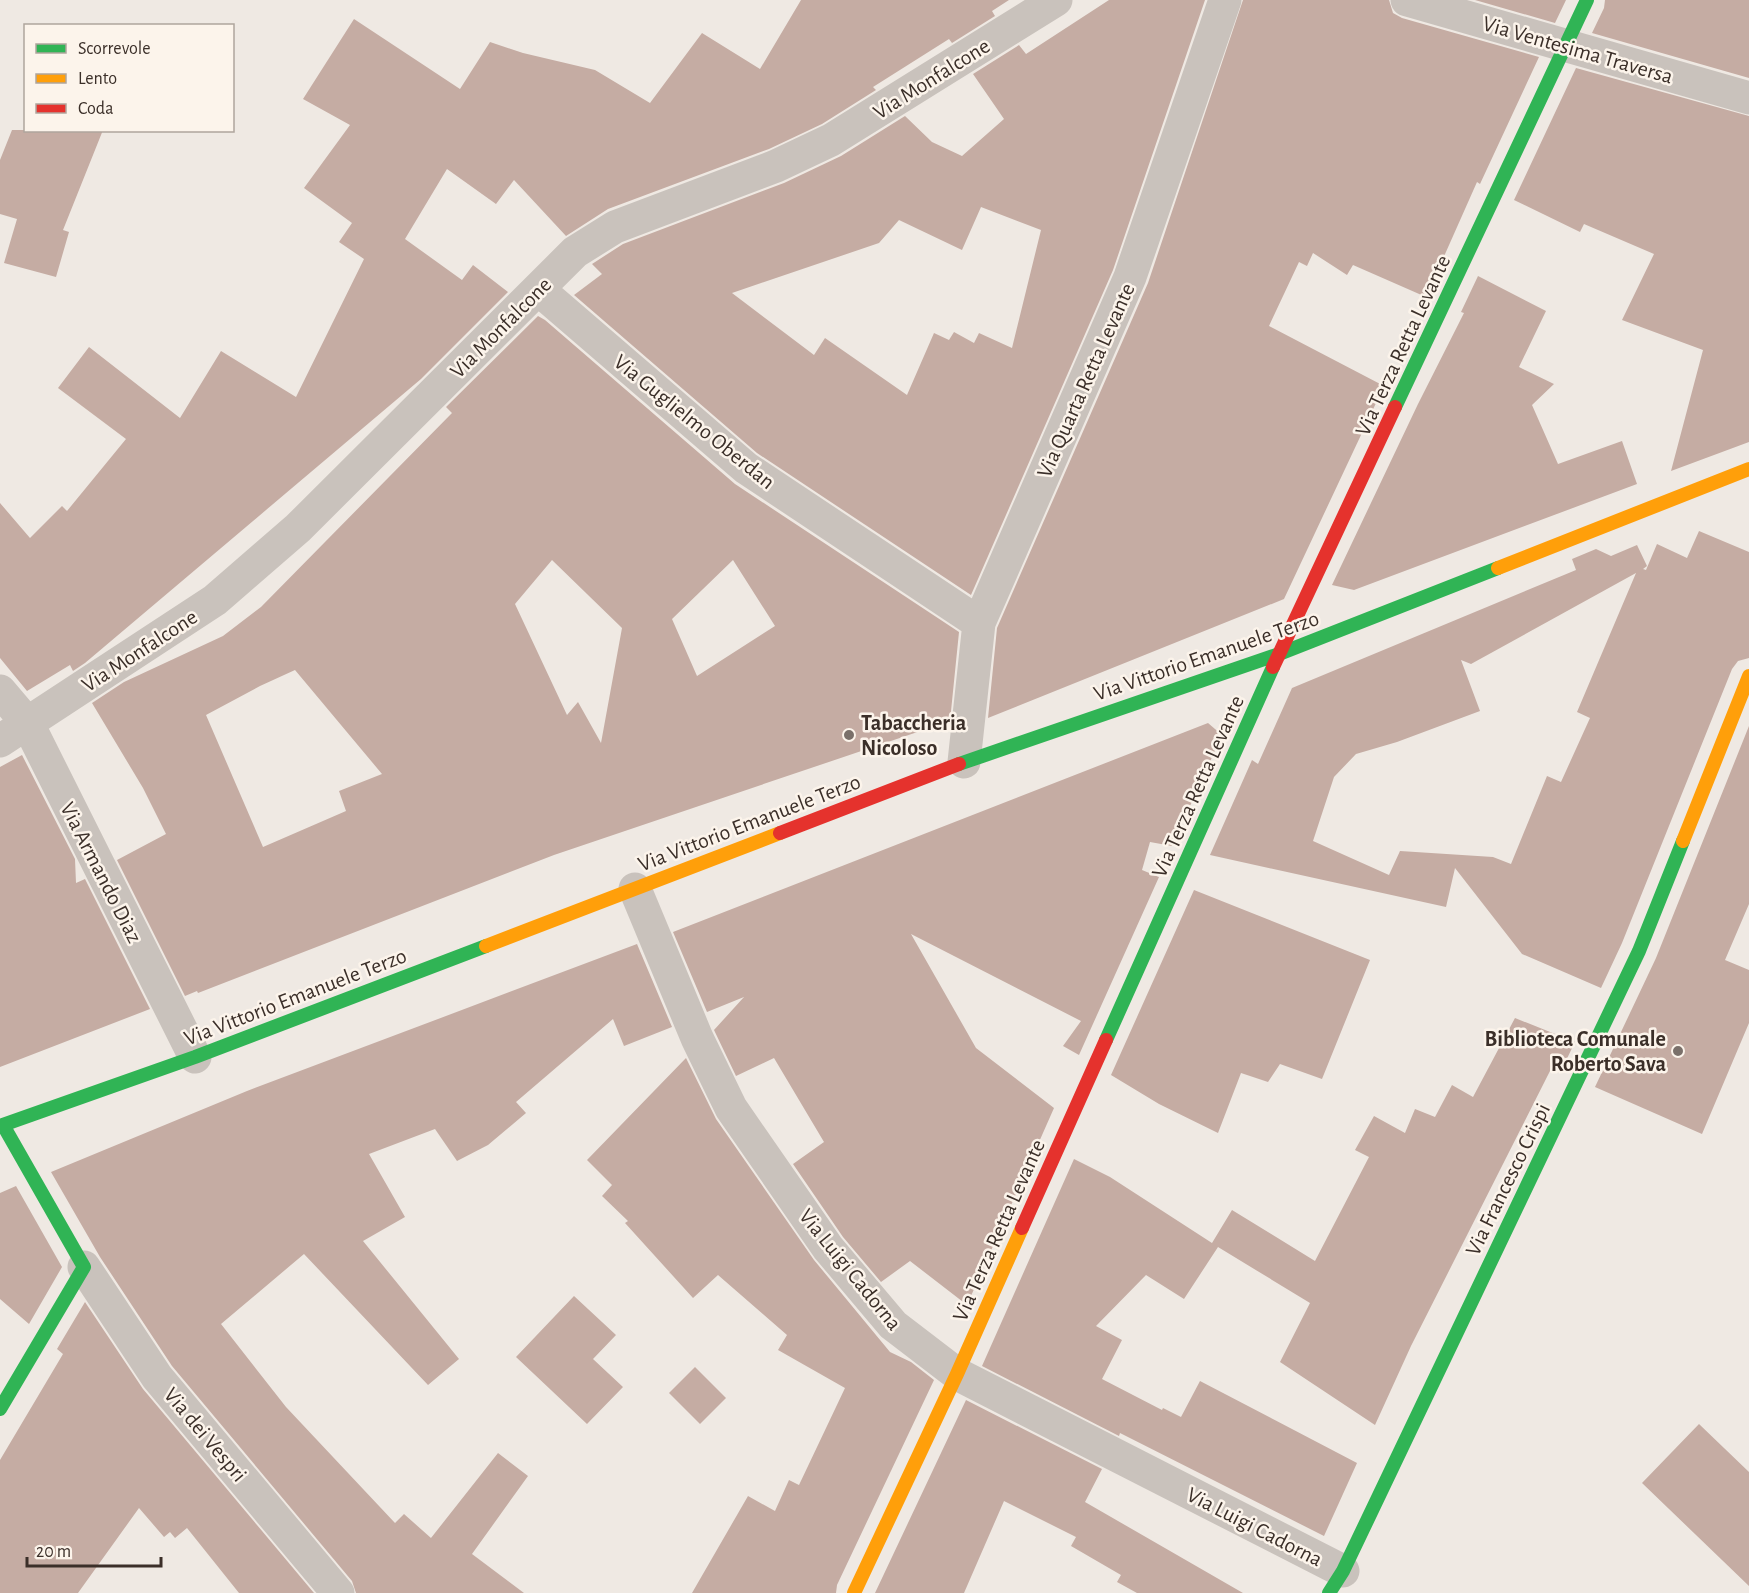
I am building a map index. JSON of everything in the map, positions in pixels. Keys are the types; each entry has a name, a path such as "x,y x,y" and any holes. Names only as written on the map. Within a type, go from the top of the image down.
{"street":[{"name":"Via Monfalcone","path":"0,741 215,600 298,528 575,252 615,227 776,166 831,140 1054,0"},
{"name":"Via Quarta Retta Levante","path":"964,762 979,623 1130,278 1225,0"},
{"name":"Via Ventesima Traversa","path":"1407,0 1749,98"},
{"name":"Via Terza Retta Levante","path":"854,1593 957,1374 1279,654 1587,0"},
{"name":"Via Guglielmo Oberdan","path":"538,289 746,468 979,623"},
{"name":"Via Vittorio Emanuele Terzo","path":"1,1125 195,1057 964,762 1279,654 1749,469"},
{"name":"Via Francesco Crispi","path":"1336,1582 1639,951 1749,676"},
{"name":"Via Armando Diaz","path":"0,692 27,724 195,1057"},
{"name":"Via Luigi Cadorna","path":"635,889 697,1038 730,1108 828,1248 893,1325 957,1374 1336,1582"},
{"path":"0,1409 84,1267 1,1125"},
{"name":"Via dei Vespri","path":"84,1267 157,1377 338,1593"}],"building":[{"path":"801,0 1009,0 992,11 995,16 952,43 949,39 873,87 876,90 822,124 769,149 608,209 566,236 514,180 496,204 447,169 405,239 462,280 473,265 508,292 421,379 85,663 73,671 70,665 27,691 0,658 0,503 30,538 62,506 67,511 126,439 58,388 89,347 180,418 221,351 296,397 364,259 339,242 352,223 304,188 350,125 303,99 354,19 460,89 490,42 523,53 595,70 650,103 702,33 760,69"},
{"path":"1109,0 1205,0 1113,270 971,595 757,453 574,295 602,274 592,264 623,244 784,183 841,156 905,116 932,142 962,156 1004,119 973,74 1019,45 1026,54","holes":["981,207 1041,230 1012,348 979,333 974,343 954,332 949,340 934,333 907,395 825,338 814,355 732,293 879,243 899,220 962,250"]},
{"path":"1243,0 1389,0 1393,13 1402,18 1539,57 1480,184 1477,182 1426,297 1353,265 1347,275 1313,253 1307,266 1299,262 1269,326 1384,386 1284,599 988,718 997,628 1148,283"},
{"path":"1475,0 1566,0 1555,23"},
{"path":"1605,0 1749,0 1749,78 1592,33 1604,8"},
{"path":"1576,68 1749,116 1749,442 1671,471 1703,350 1622,320 1654,254 1584,224 1580,232 1514,200"},
{"path":"12,130 102,132 63,230 69,232 56,277 4,263 17,219 0,214 0,160"},
{"path":"1478,276 1546,311 1519,367 1554,384 1532,405 1558,464 1622,441 1637,484 1354,590 1332,585 1464,313 1461,312"},
{"path":"538,316 545,320 735,484 959,632 950,721 554,855 198,993 197,991 185,996 117,860 166,834 143,788 92,703 124,682 223,636 261,607 452,413 446,407","holes":["552,560 622,628 601,743 578,702 567,715 515,604","733,560 775,626 697,676 672,619","295,670 382,774 339,791 346,811 263,847 206,715"]},
{"path":"1699,531 1749,552 1749,658 1738,661 1732,669 1622,943 1601,988 1522,954 1455,868 1446,907 1210,855 1252,760 1258,764 1292,688 1576,570 1572,559 1596,549 1611,556 1637,545 1647,566 1643,569 1646,570 1657,544 1687,558","holes":["1636,573 1577,712 1590,718 1561,782 1547,776 1511,864 1493,857 1400,851 1389,875 1313,841 1334,777 1356,754 1397,742 1480,711 1461,660 1471,664"]},
{"path":"1208,723 1222,735 1172,846 1150,842 1142,870 1159,877 1079,1055 1063,1046 1081,1021 911,934 976,1048 1054,1108 967,1305 910,1261 881,1282 843,1237 793,1164 824,1142 774,1058 736,1076 714,1030 744,997 707,1012 673,932"},
{"path":"1749,726 1749,904 1725,960 1749,970 1749,1023 1702,1134 1595,1087 1656,958"},
{"path":"22,755 75,859 76,883 85,879 150,1009 0,1067 0,767"},
{"path":"1194,890 1370,960 1322,1079 1280,1064 1268,1082 1241,1073 1218,1133 1159,1104 1111,1075"},
{"path":"637,944 672,1027 624,1046 613,1019 516,1102 526,1113 488,1145 457,1161 435,1129 369,1154 405,1217 363,1241 459,1359 428,1385 304,1254 221,1324 286,1407 395,1523 404,1514 431,1538 498,1453 528,1476 472,1554 524,1593 356,1593 352,1581 172,1366 100,1257 51,1172 247,1091"},
{"path":"1515,1018 1575,1042 1560,1073 1551,1069 1411,1346 1375,1425 1280,1362 1310,1303 1218,1247 1184,1299 1146,1275 1096,1326 1122,1340 1102,1379 1162,1410 1163,1408 1181,1417 1200,1381 1357,1463 1324,1536 982,1366 1074,1159 1110,1177 1212,1243 1232,1210 1315,1261 1369,1157 1355,1150 1374,1116 1405,1133 1415,1109 1435,1117 1452,1085 1473,1097"},
{"path":"686,1058 716,1119 814,1260 890,1352 911,1362 934,1380 837,1585 836,1593 692,1593 748,1496 775,1511 789,1480 799,1485 845,1388 778,1350 787,1335 718,1275 693,1298 625,1223 628,1221 602,1196 612,1185 587,1160"},
{"path":"16,1186 62,1267 29,1324 0,1299 0,1193"},
{"path":"574,1296 616,1335 593,1359 623,1387 587,1424 516,1357"},
{"path":"85,1302 143,1389 314,1593 239,1593 187,1528 175,1538 170,1532 164,1537 139,1508 78,1593 0,1593 0,1460 63,1354 57,1349"},
{"path":"695,1367 726,1398 700,1424 669,1393"},
{"path":"966,1400 1102,1469 1085,1502 1243,1593 1137,1593 1117,1582 1121,1575 1071,1546 1076,1537 1004,1501 964,1593 875,1593"},
{"path":"1699,1424 1749,1472 1749,1586 1642,1483"}],"traffic: fast":[{"path":"1395,407 1587,0"},
{"path":"959,764 1279,654 1498,568"},
{"path":"1106,1040 1273,667"},
{"path":"1329,1593 1343,1571 1639,951 1683,841"},
{"path":"0,1126 195,1057 486,946"},
{"path":"0,1409 84,1267 3,1125"}],"traffic: slow":[{"path":"1498,568 1749,469"},
{"path":"1683,841 1749,676"},
{"path":"486,946 780,833"},
{"path":"854,1593 957,1374 1022,1228"}],"traffic: jam":[{"path":"1273,667 1395,407"},
{"path":"780,833 959,764"},
{"path":"1022,1228 1106,1040"}],"place":[{"name":"Tabaccheria Nicoloso","path":"849,735"},
{"name":"Biblioteca Comunale Roberto Sava","path":"1678,1051"}]}
